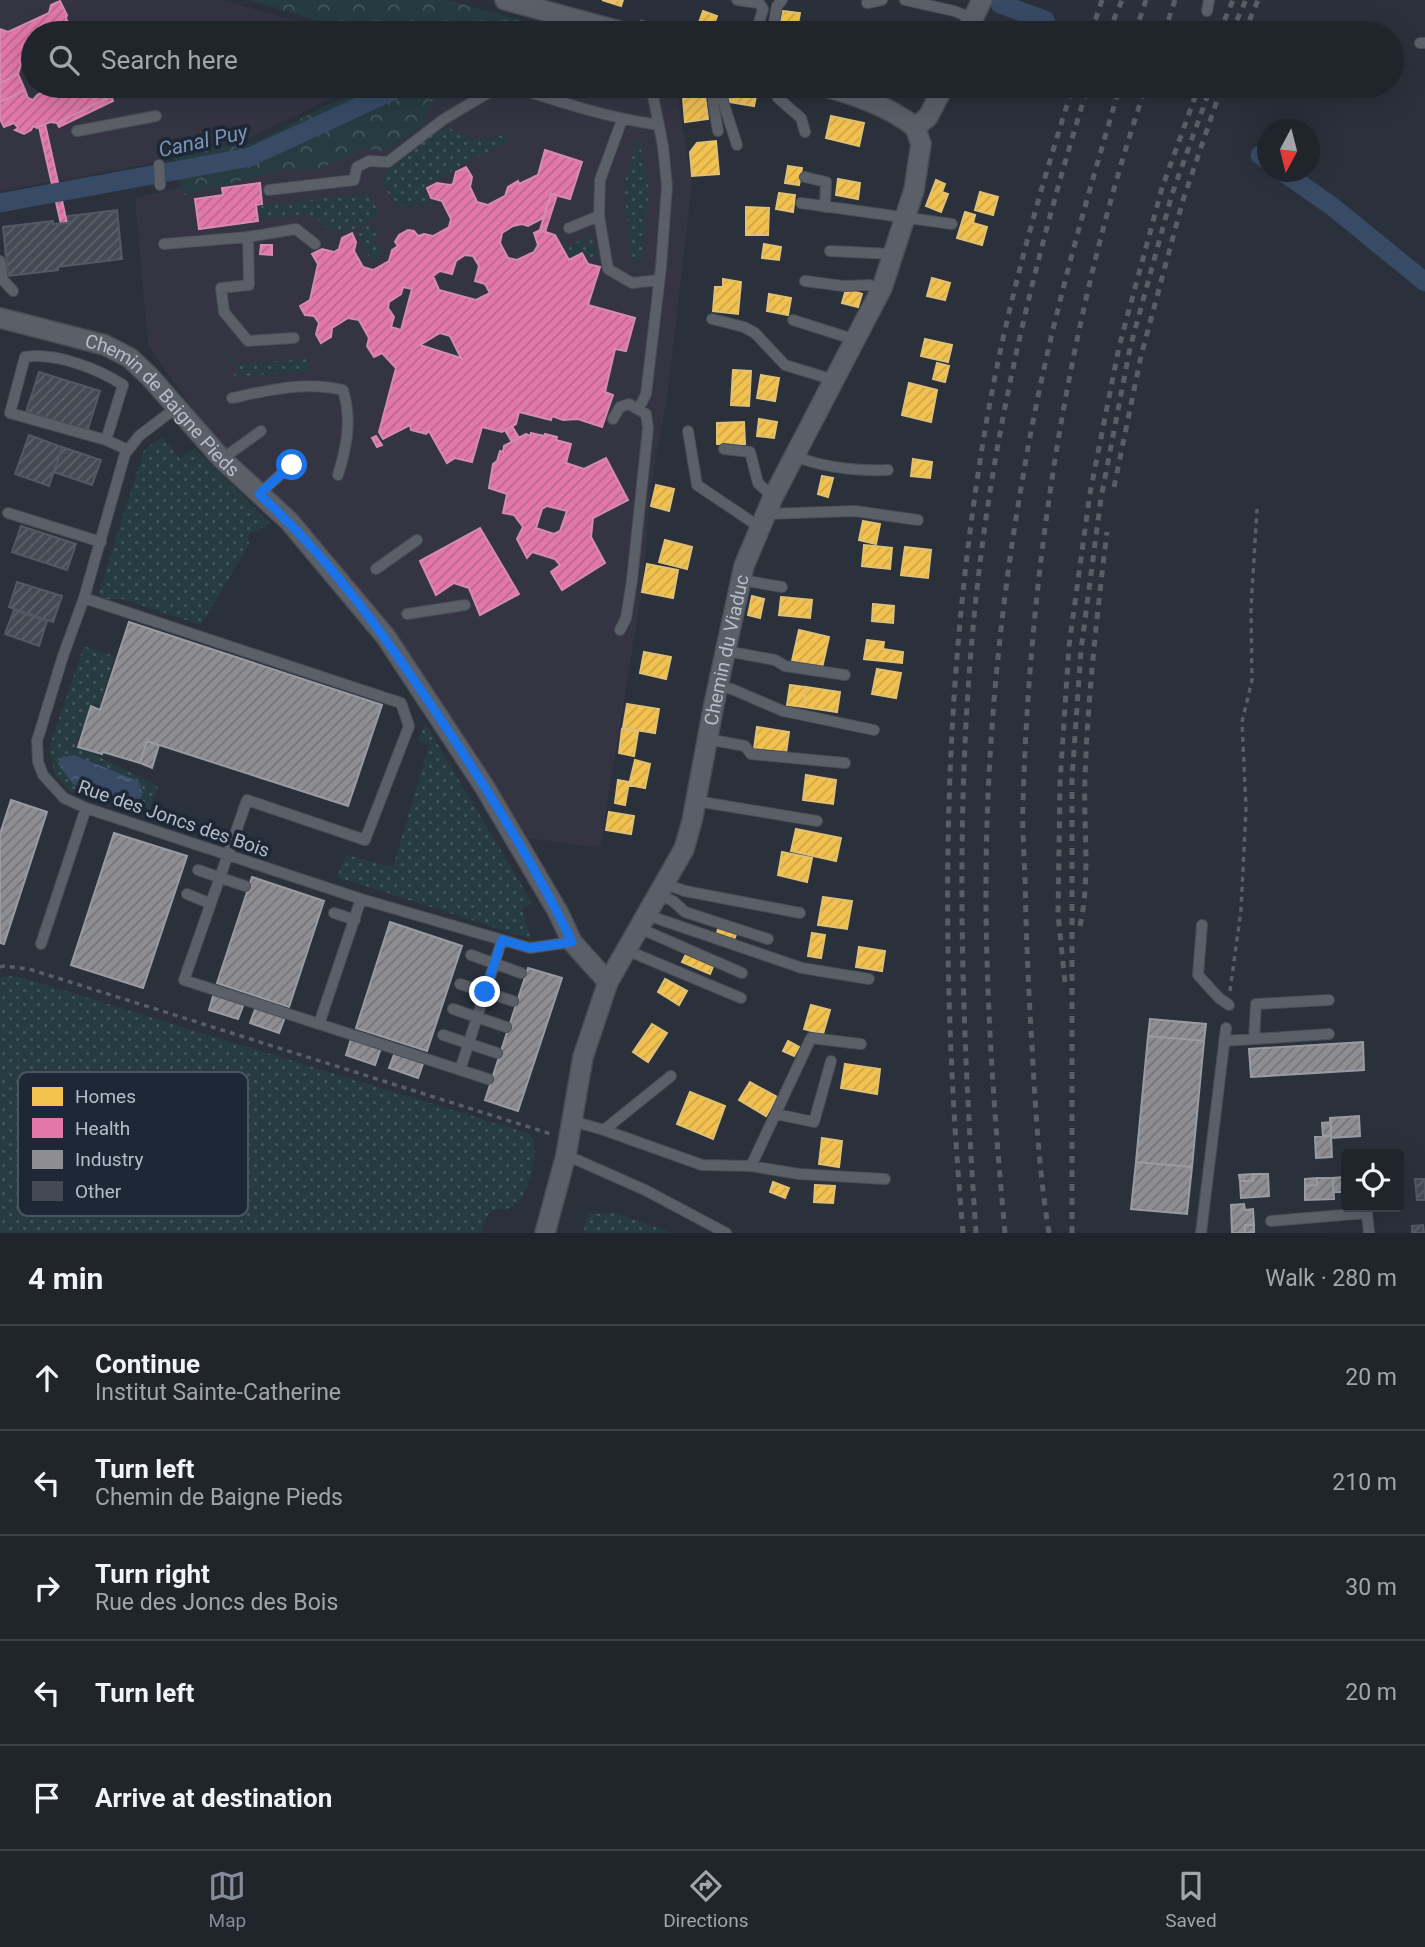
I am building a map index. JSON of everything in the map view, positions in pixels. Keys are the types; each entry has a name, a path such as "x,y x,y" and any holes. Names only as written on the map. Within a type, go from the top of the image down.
{"street":[{"path":"510,1 586,21"},
{"path":"859,98 899,115 915,127 928,117 938,98"},
{"name":"Chemin du Viaduc","path":"545,1233 566,1155 583,1057 608,982 684,849 744,566 795,456 882,288 914,190 920,162 921,144 915,127"},
{"name":"Chemin de Baigne Pieds","path":"0,318 105,345 130,358 222,459 289,521 386,637 484,786 558,912 572,942 608,982"}],"lane":[{"path":"737,0 757,1 763,9 760,21"},
{"path":"774,21 777,6 782,0"},
{"path":"867,3 882,0"},
{"path":"905,0 975,15"},
{"path":"269,190 354,180 357,167 369,161 388,162 444,119 480,98"},
{"path":"550,98 622,120 659,125"},
{"path":"639,408 646,394 667,186 653,98"},
{"path":"714,98 718,131"},
{"path":"721,98 737,145"},
{"path":"778,98 801,118 806,132"},
{"path":"78,131 156,116"},
{"path":"622,120 600,180 599,216 608,269 632,282 659,280"},
{"path":"159,164 160,186"},
{"path":"805,177 826,182 825,207"},
{"path":"801,203 952,224"},
{"path":"569,228 599,216"},
{"path":"164,244 248,237 296,229 315,244"},
{"path":"248,237 249,285 221,288 224,312 248,341 293,338"},
{"path":"830,251 892,254"},
{"path":"0,261 3,280 13,291"},
{"path":"805,281 882,288"},
{"path":"712,319 744,327 755,334 785,365 834,380"},
{"path":"793,320 857,340"},
{"path":"106,440 123,385 105,373 41,354 25,357 10,414 106,440 128,450"},
{"path":"232,398 277,389 322,385 343,390 349,408 348,443 338,475"},
{"path":"613,419 620,407 629,404 646,414 648,428 632,580 626,618 620,630"},
{"name":"Rue des Joncs des Bois","path":"177,407 139,436 125,454 84,598 37,741 38,762 43,775 64,798 86,808 361,899 530,948 572,942"},
{"path":"222,459 261,431"},
{"path":"688,431 697,485 767,513 855,511 918,520"},
{"path":"724,449 750,452 767,513"},
{"path":"795,456 859,471 888,470"},
{"path":"259,494 292,465"},
{"path":"8,513 101,542"},
{"path":"376,569 417,540"},
{"path":"741,580 782,587"},
{"path":"84,598 401,703 409,726 365,840 247,800 184,980 488,1079"},
{"path":"407,614 465,605"},
{"path":"726,651 775,660 785,666 845,675"},
{"path":"718,685 783,711 874,730"},
{"path":"707,738 745,746 751,754 845,763"},
{"path":"696,801 817,821"},
{"path":"41,944 86,808"},
{"path":"198,870 245,886"},
{"path":"662,890 685,891 800,913"},
{"path":"662,890 685,912 768,939"},
{"path":"187,894 209,903"},
{"path":"319,1024 361,899"},
{"path":"334,913 355,920"},
{"path":"643,922 742,973"},
{"path":"643,922 802,968 869,979"},
{"path":"1202,925 1198,975 1228,1005"},
{"path":"460,1070 502,940"},
{"path":"626,950 741,998"},
{"path":"471,955 521,973"},
{"path":"460,984 513,1001"},
{"path":"1254,1039 1256,1004 1329,1000"},
{"path":"453,1009 506,1027"},
{"path":"1201,1233 1226,1028"},
{"path":"1224,1041 1329,1034"},
{"path":"443,1035 497,1053"},
{"path":"751,1166 811,1038 861,1044"},
{"path":"776,1114 814,1122 831,1061"},
{"path":"604,1130 671,1076"},
{"path":"572,1121 702,1165 751,1166 799,1174 885,1179"},
{"path":"566,1155 645,1190 726,1233"},
{"path":"1271,1222 1367,1213 1369,1233"}],"path":[{"path":"1228,1005 1241,910 1246,808 1242,722 1252,680 1251,608 1257,509"},
{"path":"0,967 29,969 556,1136"}],"shaded area":[{"path":"0,0 222,0 295,21 21,21 21,98 332,98 251,137 139,166 0,191"},
{"path":"420,98 679,98 692,182 668,392 651,486 642,590 600,848 528,838 467,741 402,647 309,529 207,429 148,345 135,198 303,157"}],"green space":[{"path":"249,0 447,0 523,21 318,21"},
{"path":"344,98 434,98 421,128 383,151 361,149 322,168 282,170 184,195 172,151 255,143"},
{"path":"451,129 473,140 506,135 509,141 424,186 428,201 438,205 397,206 382,184 386,171 436,130"},
{"path":"636,141 639,141 649,189 642,261 631,261 624,185"},
{"path":"368,193 378,211 376,216 354,231 333,232 317,217 299,215 261,219 259,206"},
{"path":"371,224 376,231 375,245 382,250 379,259 371,260 358,236 361,230"},
{"path":"590,236 598,255 590,260 582,252 570,258 564,248"},
{"path":"221,351 236,364 309,359 310,371 233,377 239,369"},
{"path":"162,437 180,459 194,448 271,524 247,534 249,544 201,625 122,599 102,599 99,592 144,450"},
{"path":"84,646 114,656 100,705 93,703 75,745 158,786 148,814 69,791 54,773 50,745"},
{"path":"425,723 532,903 522,909 531,939 337,877 346,855 393,867 429,746 418,741"},
{"path":"20,977 530,1134 534,1158 527,1187 513,1206 488,1214 481,1233 0,1233 0,978"},
{"path":"615,1213 672,1233 583,1233 589,1214"}],"water":[{"path":"74,755 138,781 143,794 136,804 119,803 73,784 58,764 62,757"}],"building: Homes":[{"path":"602,0 623,0 621,6"},
{"path":"703,11 717,16 715,21 699,21"},
{"path":"783,11 800,13 799,21 781,21"},
{"path":"683,98 705,98 708,119 685,122"},
{"path":"730,98 756,98 754,106 729,102"},
{"path":"831,116 864,123 859,146 826,138"},
{"path":"716,141 719,174 692,176 690,152 697,143"},
{"path":"788,166 802,168 799,185 785,183"},
{"path":"838,179 860,183 858,199 836,195"},
{"path":"936,180 945,184 942,192 948,194 941,212 926,206"},
{"path":"980,192 998,197 993,215 975,210"},
{"path":"779,193 795,195 793,212 776,209"},
{"path":"746,207 769,208 768,235 746,235"},
{"path":"965,212 975,215 973,223 987,227 982,245 957,238"},
{"path":"764,244 781,247 779,260 762,258"},
{"path":"932,278 950,283 945,300 927,296"},
{"path":"723,279 741,282 738,314 713,311 715,287 723,287"},
{"path":"846,289 862,294 858,307 842,303"},
{"path":"769,294 791,298 788,315 767,311"},
{"path":"925,339 952,345 948,362 921,356"},
{"path":"937,363 949,366 945,382 933,379"},
{"path":"733,370 751,371 749,406 731,405"},
{"path":"761,375 779,378 775,401 757,398"},
{"path":"909,383 937,390 931,422 902,415"},
{"path":"759,419 777,422 774,438 757,436"},
{"path":"744,422 745,444 717,444 717,423"},
{"path":"913,459 932,462 930,478 911,476"},
{"path":"822,476 833,478 828,497 818,494"},
{"path":"656,485 674,489 669,511 651,506"},
{"path":"863,521 880,524 876,544 859,540"},
{"path":"665,540 692,547 687,569 659,562"},
{"path":"864,545 892,548 890,569 862,566"},
{"path":"905,547 931,550 928,578 901,575"},
{"path":"647,564 678,570 673,598 642,592"},
{"path":"752,596 764,599 760,618 748,615"},
{"path":"781,597 812,600 810,618 779,615"},
{"path":"873,604 894,606 893,623 872,621"},
{"path":"799,630 829,637 822,668 792,661"},
{"path":"867,640 884,642 883,649 903,652 902,663 864,659"},
{"path":"644,652 671,657 666,679 640,673"},
{"path":"877,669 901,673 896,698 872,694"},
{"path":"790,685 806,687 803,707 787,705"},
{"path":"806,687 840,692 837,712 803,707"},
{"path":"627,704 659,709 655,733 623,728"},
{"path":"757,727 789,732 786,753 754,749"},
{"path":"622,729 638,732 634,756 619,753"},
{"path":"635,760 650,764 645,788 629,785"},
{"path":"806,775 836,780 833,804 803,800"},
{"path":"618,780 629,782 625,805 615,803"},
{"path":"609,812 634,816 631,834 606,830"},
{"path":"796,829 841,838 836,861 791,851"},
{"path":"782,852 812,858 807,882 778,875"},
{"path":"823,897 852,901 847,929 818,925"},
{"path":"719,926 737,932 733,942 716,936"},
{"path":"812,933 825,935 821,958 808,956"},
{"path":"859,947 885,951 882,971 856,967"},
{"path":"687,952 714,964 710,974 682,962"},
{"path":"665,979 687,991 679,1005 658,992"},
{"path":"811,1005 830,1010 823,1034 804,1029"},
{"path":"652,1024 667,1033 648,1062 633,1052"},
{"path":"788,1041 799,1047 794,1056 783,1051"},
{"path":"845,1064 880,1069 877,1094 841,1088"},
{"path":"750,1082 777,1097 766,1116 739,1100"},
{"path":"690,1092 725,1106 713,1139 677,1124"},
{"path":"822,1138 842,1141 839,1167 819,1164"},
{"path":"773,1182 789,1188 785,1198 770,1192"},
{"path":"815,1185 835,1186 833,1203 814,1202"}],"building: Health":[{"path":"60,1 67,21 32,21 49,13 51,5"},
{"path":"21,26 21,64 18,74 0,83 0,29 8,32"},
{"path":"18,74 21,92 0,102 0,83"},
{"path":"21,92 21,98 107,98 57,123 50,122 37,128 33,126 24,134 15,130 18,128 14,123 4,127 0,119 0,102"},
{"path":"112,98 113,101 59,127 57,123"},
{"path":"45,124 67,223 61,224 39,127"},
{"path":"545,150 582,162 570,199 551,194 543,218 528,226 513,226 502,233 500,243 508,258 517,260 534,252 538,245 534,233 540,230 555,235 569,260 582,253 588,264 600,267 588,305 635,318 626,351 615,349 605,392 613,395 602,427 578,419 563,420 552,416 551,420 519,412 516,424 502,432 482,427 472,462 455,458 447,463 429,431 426,434 411,430 410,425 383,439 379,432 396,368 382,353 374,357 367,346 369,338 359,320 348,318 332,328 331,337 321,343 316,334 319,323 314,316 305,315 300,306 310,300 318,264 312,254 322,249 334,252 339,249 342,238 352,233 356,242 354,251 363,267 373,270 389,261 392,250 398,246 395,242 399,235 408,230 414,231 418,236 433,236 449,227 451,219 442,201 431,198 427,188 437,183 453,184 456,172 466,167 472,177 470,187 477,202 488,205 505,196 508,187 518,181 519,184 538,175","holes":["465,255 473,256 479,266 475,281 485,284 490,293 476,300 439,290 433,276 440,271 452,274 456,261","403,287 412,289 401,330 391,327 394,317 388,308 389,302 401,294","440,333 450,336 461,358 420,345"]},
{"path":"260,183 262,204 256,205 258,221 199,229 195,199 223,195 222,188"},
{"path":"551,194 557,195 545,232 540,230"},
{"path":"261,245 272,245 272,255 260,254"},
{"path":"512,426 519,438 512,442 505,430"},
{"path":"531,433 545,434 571,444 566,463 584,469 606,458 628,500 593,518 591,537 605,563 562,590 551,572 560,565 555,559 532,552 527,558 517,539 523,527 514,515 503,513 507,494 489,488 493,464 500,451 503,452 504,446 526,434 530,436","holes":["547,506 567,511 560,531 554,534 536,528 542,509"]},
{"path":"376,436 382,445 377,447 372,438"},
{"path":"480,528 519,594 480,615 469,588 454,583 436,595 420,561"}],"building: Industry":[{"path":"129,622 382,705 348,806 147,741 140,763 78,747 91,706 100,710"},
{"path":"147,741 159,745 152,768 140,763"},
{"path":"11,800 47,812 4,944 0,943 0,834"},
{"path":"114,833 187,856 143,988 71,965"},
{"path":"252,877 324,901 289,1007 217,983"},
{"path":"390,922 462,946 427,1051 356,1028"},
{"path":"528,968 562,978 518,1111 485,1100"},
{"path":"214,993 244,1003 238,1019 209,1010"},
{"path":"256,1007 285,1017 279,1033 250,1023"},
{"path":"1150,1019 1206,1024 1204,1041 1148,1036"},
{"path":"1148,1036 1204,1041 1192,1167 1136,1162"},
{"path":"351,1039 381,1048 375,1065 346,1055"},
{"path":"1363,1042 1364,1070 1251,1077 1249,1049"},
{"path":"395,1052 424,1061 418,1078 389,1068"},
{"path":"1359,1116 1360,1136 1331,1138 1330,1118"},
{"path":"1331,1122 1331,1136 1323,1136 1322,1123"},
{"path":"1331,1136 1332,1157 1316,1158 1315,1137"},
{"path":"1136,1162 1192,1167 1187,1214 1131,1209"},
{"path":"1253,1174 1268,1174 1269,1196 1241,1198 1240,1181 1253,1181"},
{"path":"1253,1174 1253,1181 1240,1181 1239,1175"},
{"path":"1341,1177 1341,1192 1333,1192 1333,1178"},
{"path":"1317,1178 1333,1178 1334,1199 1305,1200 1305,1186 1317,1185"},
{"path":"1317,1178 1317,1185 1305,1186 1305,1179"},
{"path":"1244,1204 1245,1210 1253,1209 1254,1225 1245,1225 1245,1233 1232,1233 1231,1205"},
{"path":"1245,1225 1254,1225 1254,1232 1245,1233"}],"building: Other":[{"path":"117,210 122,259 8,276 3,227 53,221 53,224 69,223 68,216"},
{"path":"39,372 100,391 87,432 26,412"},
{"path":"29,435 62,447 49,486 15,474"},
{"path":"62,447 101,460 92,485 54,472"},
{"path":"21,526 76,544 67,570 12,552"},
{"path":"17,582 62,596 53,622 9,607"},
{"path":"14,610 47,621 39,646 5,634"},
{"path":"1415,1179 1425,1179 1425,1200 1417,1200"},
{"path":"1423,1225 1424,1233 1412,1233 1412,1226"}],"waterway":[{"name":"Canal Puy","path":"1000,4 1045,20"},
{"name":"Canal Puy","path":"0,203 250,157 377,98"},
{"name":"Canal Puy","path":"1297,182 1333,207 1425,282"}],"railway":[{"path":"1095,21 1102,0"},
{"path":"1113,21 1122,0"},
{"path":"1139,21 1146,0"},
{"path":"1168,21 1175,0"},
{"path":"1224,21 1233,0"},
{"path":"1236,21 1246,0"},
{"path":"1249,21 1258,0"},
{"path":"963,1233 950,1028 948,925 948,822 960,617 972,515 996,371 1025,248 1069,98"},
{"path":"976,1233 966,1070 962,906 962,825 970,662 986,517 1008,392 1052,207 1084,98"},
{"path":"1005,1233 992,1070 986,907 988,796 995,685 1008,574 1034,417 1067,274 1117,98"},
{"path":"1049,1233 1036,1106 1023,830 1027,712 1034,622 1058,440 1075,349 1095,260 1142,98"},
{"path":"1065,982 1058,914 1060,783 1069,646 1090,493 1119,347 1162,188 1195,98"},
{"path":"1072,1233 1072,779 1081,650 1101,498 1130,348 1172,194 1207,98"},
{"path":"1114,487 1141,356 1183,200 1218,98"},
{"path":"1080,926 1086,870 1088,716 1107,532"}],"route":[{"path":"292,465 259,494 289,521 386,637 484,786 558,912 572,942 530,948 502,940 485,992"}]}
